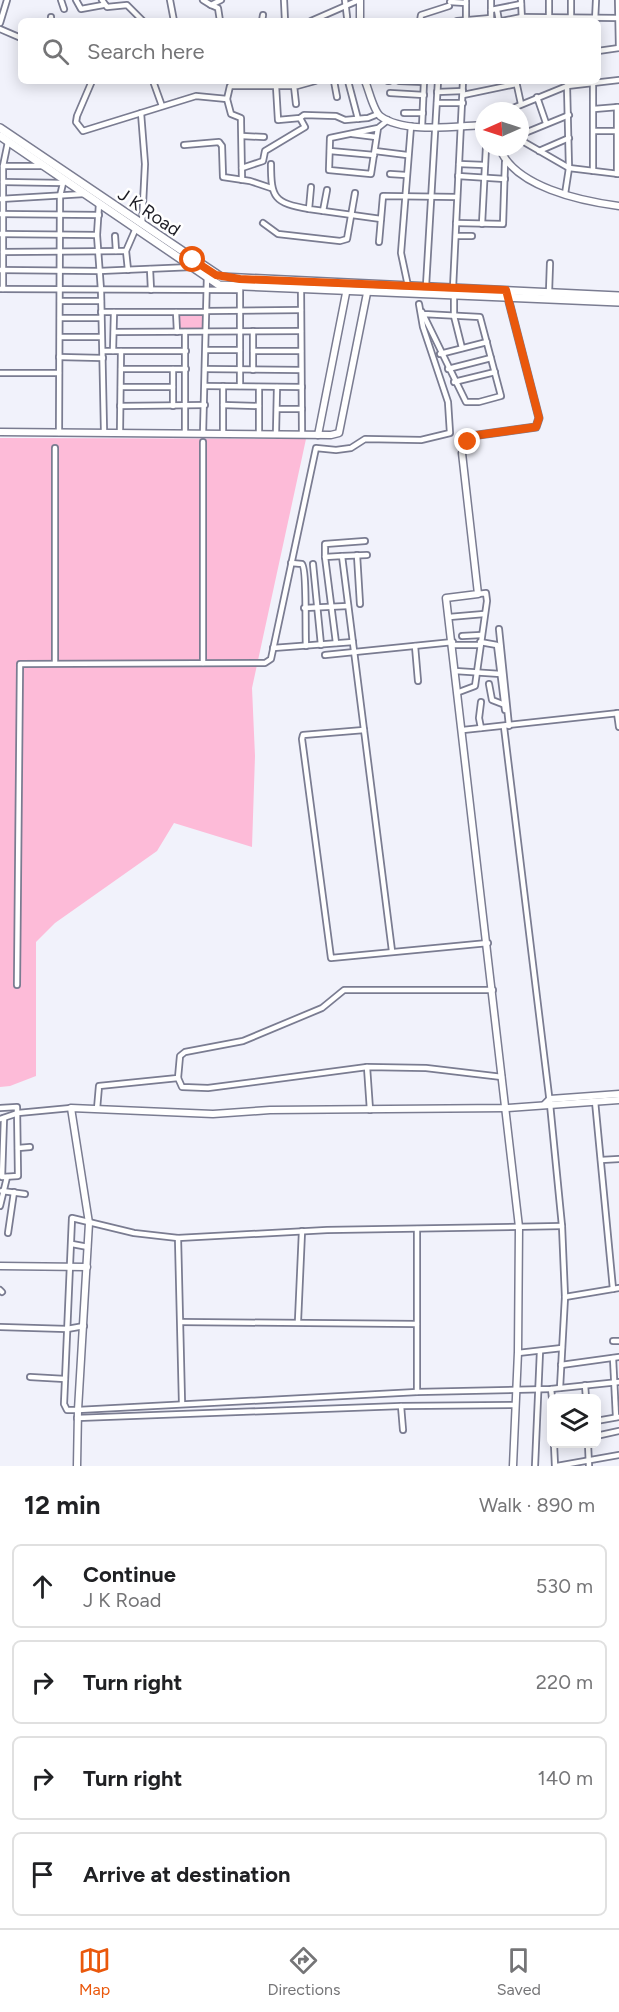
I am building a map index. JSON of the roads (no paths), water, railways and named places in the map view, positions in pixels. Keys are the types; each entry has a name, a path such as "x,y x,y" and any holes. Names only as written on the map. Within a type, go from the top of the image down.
{"main road":[{"name":"J K Road","path":"0,128 84,194 139,228 192,267 208,274"},
{"name":"J K Road","path":"0,136 218,280 240,288 301,285"},
{"name":"J K Road","path":"218,280 368,287 426,286 454,292"},
{"name":"J K Road","path":"368,287 414,293 549,292 619,296"},
{"name":"J K Road","path":"507,293 619,302"}],"street":[{"path":"0,23 7,0"},
{"path":"61,0 64,9"},
{"path":"76,0 81,9 103,2 107,7 121,3 129,6 140,18"},
{"path":"170,0 173,18"},
{"path":"203,0 218,8 220,18"},
{"path":"211,5 221,0"},
{"path":"284,0 285,18"},
{"path":"345,0 347,18"},
{"path":"314,18 346,8 359,0 360,18"},
{"path":"491,0 491,18"},
{"path":"549,0 549,17"},
{"path":"571,0 571,18"},
{"path":"596,0 596,18"},
{"path":"601,51 619,48 618,0"},
{"path":"421,18 422,15 449,4 466,1 466,18"},
{"path":"491,10 521,2 522,18"},
{"path":"497,10 499,18"},
{"path":"536,18 560,18"},
{"path":"601,19 618,18"},
{"path":"0,29 18,37"},
{"path":"601,82 619,80"},
{"path":"91,84 76,116 76,122 83,131 196,96 226,99"},
{"path":"154,84 162,106"},
{"path":"242,180 241,118 231,114 226,99 230,86 302,84"},
{"path":"335,84 337,97"},
{"path":"349,84 358,119"},
{"path":"366,84 378,114 388,120 422,127 475,124"},
{"path":"422,127 424,84 437,90 463,93 510,84"},
{"path":"426,286 430,197 437,127 438,84"},
{"path":"462,348 454,316 454,292 464,84"},
{"path":"489,84 489,89"},
{"path":"516,84 521,102"},
{"path":"526,102 567,86 584,84"},
{"path":"592,84 593,171"},
{"path":"276,86 278,120 300,118 304,115 358,119 378,114"},
{"path":"294,86 296,104"},
{"path":"565,194 569,168 567,86"},
{"path":"390,93 424,95"},
{"path":"537,98 546,123"},
{"path":"437,103 463,103"},
{"path":"529,145 569,168 618,174 618,107 594,109"},
{"path":"128,270 126,250 139,228 145,164 141,113"},
{"path":"404,113 423,113"},
{"path":"529,130 569,115"},
{"path":"242,168 263,161 265,151 305,127 300,118"},
{"path":"378,128 370,174 329,170 330,138 378,128 388,120"},
{"path":"408,286 401,252 411,126"},
{"path":"594,131 617,131"},
{"path":"347,134 376,137"},
{"path":"242,136 264,137"},
{"path":"538,151 569,138"},
{"path":"8,142 3,166 1,289 207,290 240,288 240,386"},
{"path":"184,145 219,142 222,146 223,177 271,188"},
{"path":"330,151 407,155"},
{"path":"482,224 486,156"},
{"path":"456,223 502,224 505,179 503,156"},
{"path":"505,162 521,176 584,202 619,206"},
{"path":"271,164 271,188 275,196 286,204 381,219"},
{"path":"459,164 485,165"},
{"path":"3,166 44,166"},
{"path":"390,174 406,175"},
{"path":"458,176 505,179"},
{"path":"3,182 67,180 60,196 59,432"},
{"path":"309,209 311,187"},
{"path":"323,211 327,190"},
{"path":"263,223 278,234 340,241 347,239 355,193"},
{"path":"2,199 84,194"},
{"path":"379,242 383,196 457,197"},
{"path":"99,204 96,235 101,290 104,431"},
{"path":"2,214 99,215"},
{"path":"395,221 404,222"},
{"path":"2,234 96,235"},
{"path":"115,236 116,251"},
{"path":"456,236 472,236"},
{"path":"1,252 98,253 126,250"},
{"path":"549,292 550,263"},
{"path":"1,270 99,271 192,267"},
{"path":"150,269 151,290"},
{"path":"203,433 208,274"},
{"path":"301,285 302,433"},
{"path":"319,434 348,286"},
{"path":"0,431 337,433 340,429 368,287"},
{"path":"414,293 440,354 466,402 501,396 480,317 423,314"},
{"path":"478,594 462,453 471,436 536,427 539,418 507,293"},
{"path":"60,302 101,301"},
{"path":"17,985 20,664 56,662 265,663 271,659 316,448 336,450 351,448 365,439 421,440 450,433 448,402 423,327 418,304"},
{"path":"60,318 114,312 301,310"},
{"path":"113,351 114,312"},
{"path":"176,312 177,332"},
{"path":"253,331 253,370"},
{"path":"114,332 301,331"},
{"path":"185,332 185,432"},
{"path":"60,337 101,337"},
{"path":"440,354 487,342"},
{"path":"206,350 240,350"},
{"path":"103,351 186,351"},
{"path":"120,431 121,351"},
{"path":"253,351 301,351"},
{"path":"59,357 103,358"},
{"path":"448,369 491,358"},
{"path":"121,369 186,369"},
{"path":"173,369 173,406"},
{"path":"206,369 301,370"},
{"path":"454,382 495,372"},
{"path":"0,373 59,373"},
{"path":"205,386 302,387"},
{"path":"223,386 223,432"},
{"path":"121,387 173,387"},
{"path":"259,387 259,432"},
{"path":"276,433 278,387"},
{"path":"120,406 205,405"},
{"path":"223,405 259,406"},
{"path":"277,409 302,409"},
{"path":"59,432 319,434"},
{"path":"203,663 204,442"},
{"path":"55,448 56,662"},
{"path":"336,643 325,544 365,541"},
{"path":"357,555 360,603"},
{"path":"325,556 367,555"},
{"path":"342,556 392,951"},
{"path":"291,563 305,566 306,646"},
{"path":"314,564 321,645"},
{"path":"459,692 475,686 486,593 446,598 459,692 519,1227 518,1353 513,1466"},
{"path":"304,608 348,606"},
{"path":"449,617 484,614"},
{"path":"499,629 501,674"},
{"path":"462,636 481,635"},
{"path":"273,648 352,642"},
{"path":"325,655 415,646 480,643 496,645 505,706 562,1226 565,1297 560,1388"},
{"path":"415,646 418,681"},
{"path":"455,671 501,674"},
{"path":"489,684 492,700 505,706"},
{"path":"481,702 479,718 481,728"},
{"path":"462,730 618,713 619,727"},
{"path":"364,730 303,735 302,739 331,958 488,943"},
{"path":"493,990 344,990 322,1008 243,1041 185,1052 180,1056 178,1078 182,1087 214,1088 367,1067 426,1068 502,1077"},
{"path":"367,1067 370,1110"},
{"path":"97,1109 99,1086 178,1078"},
{"path":"0,1108 16,1106 18,1113 18,1176 7,1177 2,1177 2,1118 18,1113 71,1108 198,1114 507,1108 619,1094"},
{"path":"595,1098 619,1100"},
{"path":"565,1297 616,1288 595,1098"},
{"path":"71,1108 90,1222 77,1418 77,1466"},
{"path":"18,1148 30,1147"},
{"path":"601,1160 619,1159"},
{"path":"0,1206 7,1177"},
{"path":"2,1191 25,1194"},
{"path":"8,1233 14,1192"},
{"path":"562,1226 302,1231 178,1238 134,1233 72,1218 72,1267 64,1404 68,1410 78,1410 417,1392 551,1389 617,1382"},
{"path":"417,1229 417,1392"},
{"path":"298,1321 302,1231"},
{"path":"178,1238 182,1403"},
{"path":"72,1244 88,1246"},
{"path":"610,1245 619,1244"},
{"path":"0,1266 87,1268"},
{"path":"181,1322 298,1321 417,1324"},
{"path":"0,1327 67,1329 84,1326"},
{"path":"518,1353 562,1348"},
{"path":"535,1466 540,1351"},
{"path":"561,1365 616,1358 618,1417 601,1420"},
{"path":"30,1377 65,1379"},
{"path":"585,1385 586,1394"},
{"path":"551,1389 552,1394"},
{"path":"77,1418 401,1406 515,1405"},
{"path":"401,1406 403,1430"},
{"path":"601,1435 619,1431"},
{"path":"554,1448 556,1466 589,1463 619,1455"},
{"path":"588,1448 589,1463"}]}
